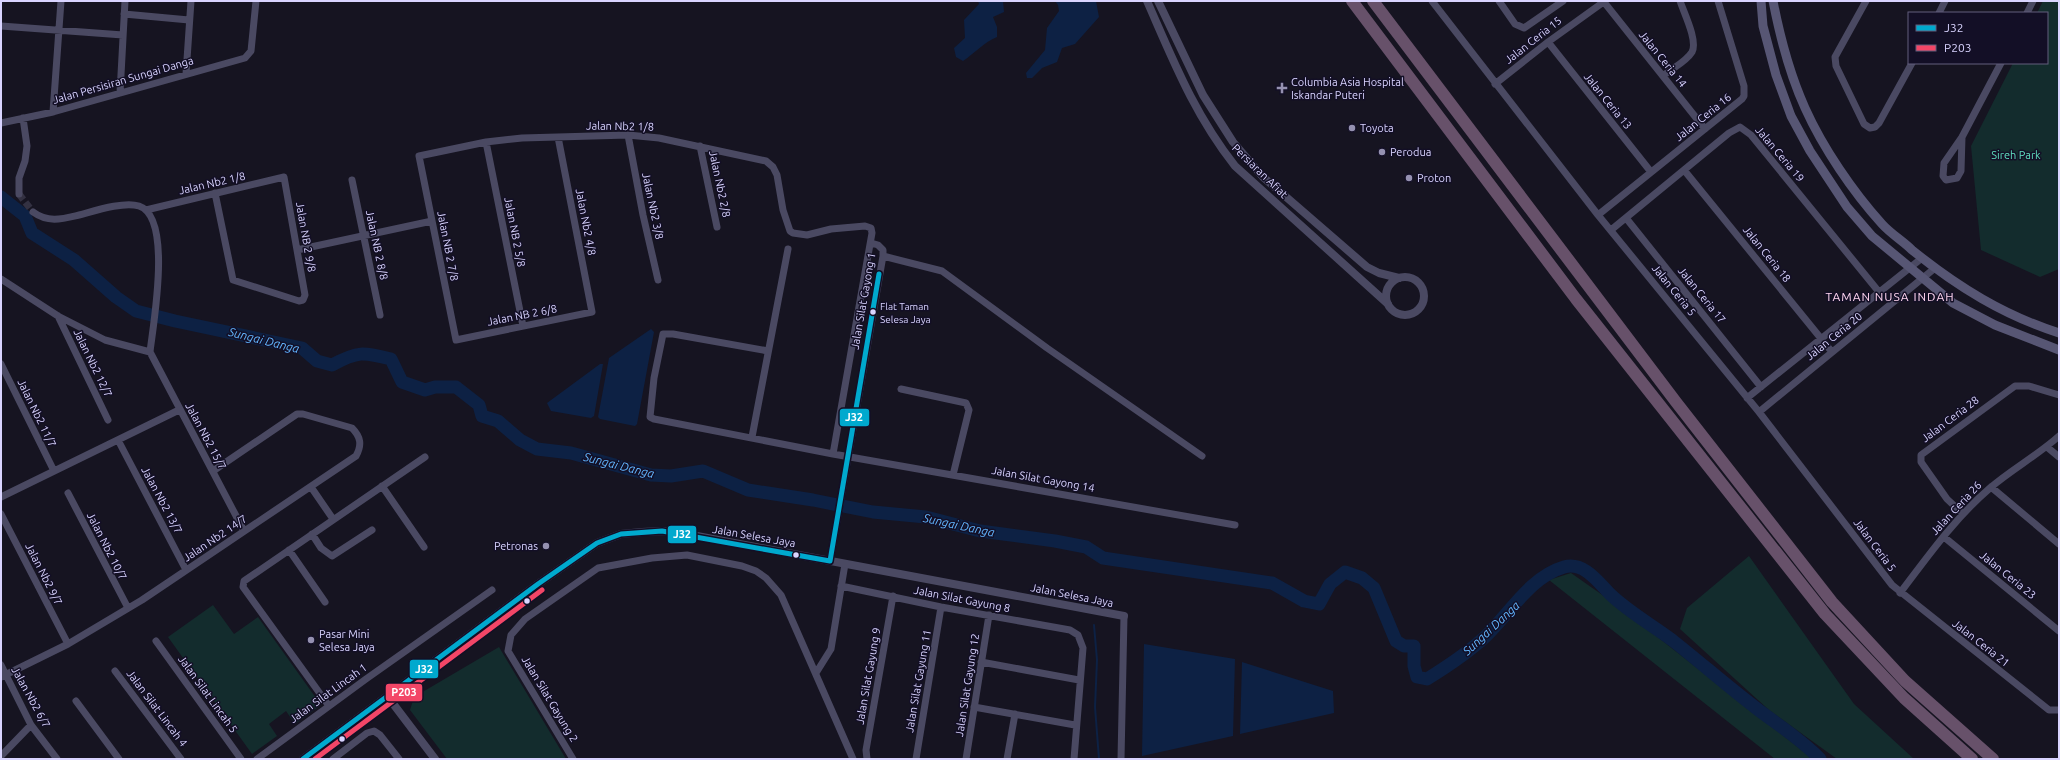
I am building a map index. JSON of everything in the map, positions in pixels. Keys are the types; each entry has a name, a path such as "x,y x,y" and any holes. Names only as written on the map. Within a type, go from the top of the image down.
{"highway":[{"path":"1352,1 1576,299 1825,614 1904,698 1972,759"},
{"path":"1373,1 1676,402 1832,602 1906,681 1993,759"}],"main road":[{"path":"1761,1 1764,26 1776,75 1791,116 1810,151 1847,207 1872,236 1953,303 1995,325 2059,350"},
{"path":"1773,1 1777,21 1805,108 1823,142 1861,198 1883,225 1922,258 1959,286 2000,309 2040,327 2059,333"}],"street":[{"path":"53,112 61,1"},
{"path":"120,93 125,1"},
{"path":"186,74 191,1"},
{"name":"Jalan Persisiran Sungai Danga","path":"1,123 53,112 181,77 186,74 249,55 256,1"},
{"name":"Persiaran Afiat","path":"1146,1 1178,73 1200,117 1236,166 1388,304 1396,313 1409,314 1419,308 1422,303 1423,291 1416,281 1411,278 1399,278 1379,273 1367,267 1263,177 1233,142 1218,122 1190,69 1158,1"},
{"name":"Jalan Ceria 5","path":"1432,1 1598,215 1759,412 1892,585 1900,593"},
{"path":"1499,1 1512,20 1519,27 1528,26 1563,1"},
{"path":"1663,76 1688,56 1694,47 1692,35 1680,1"},
{"name":"Jalan Ceria 16","path":"1598,215 1739,102 1744,96 1744,86 1718,1"},
{"path":"1866,1 1835,57 1839,73 1864,124 1870,128 1875,127 1879,123 1911,64"},
{"path":"1940,12 1945,1"},
{"path":"2027,12 2033,1"},
{"name":"Jalan Ceria 15","path":"1496,84 1548,42 1604,2"},
{"name":"Jalan Ceria 14","path":"1604,2 1705,129"},
{"path":"124,14 189,20"},
{"path":"1,26 123,35"},
{"name":"Jalan Ceria 13","path":"1548,42 1651,172"},
{"path":"1173,60 1184,56"},
{"path":"1962,137 1961,171 1957,178 1946,180 1943,176 1944,163 1962,137 2000,64"},
{"path":"1178,73 1190,69"},
{"path":"20,194 19,178 25,161 27,146 22,118"},
{"name":"Jalan Ceria 19","path":"1611,230 1729,133 1740,128 1746,130 1879,292"},
{"name":"Jalan Nb2 1/8","path":"419,156 486,142 558,137 628,135 659,138 766,161 773,167 777,174 783,210 790,231 793,233 807,235 831,229 865,226 871,228 871,243"},
{"name":"Jalan Nb2 3/8","path":"628,135 643,215 658,280"},
{"name":"Jalan Nb2 4/8","path":"558,137 592,312"},
{"name":"Jalan NB 2 5/8","path":"486,142 523,326"},
{"name":"Jalan Nb2 2/8","path":"700,146 717,227"},
{"name":"Jalan NB 2 7/8","path":"419,156 456,340"},
{"name":"Jalan Ceria 18","path":"1684,170 1832,352"},
{"name":"Jalan Nb2 1/8","path":"146,210 284,177"},
{"name":"Jalan NB 2 9/8","path":"215,194 233,280 299,301 302,300 305,295 284,177"},
{"name":"Jalan NB 2 8/8","path":"352,180 380,315"},
{"path":"1,279 58,316 105,340 150,352 160,264 153,219 146,210 132,205 98,210 52,220 39,216 33,212"},
{"name":"Jalan Ceria 17","path":"1626,218 1761,387"},
{"path":"297,250 432,222"},
{"path":"833,454 871,243"},
{"name":"Jalan Silat Gayong 1","path":"830,561 883,256 883,250 881,247 871,243"},
{"path":"752,437 788,249"},
{"path":"883,256 942,271 1047,348 1202,456"},
{"name":"Jalan Ceria 20","path":"1747,398 1922,258"},
{"name":"Jalan Ceria 20","path":"1759,412 1935,268"},
{"path":"1388,304 1387,292 1389,286 1399,278"},
{"name":"Jalan NB 2 6/8","path":"456,340 592,312"},
{"name":"Jalan Nb2 12/7","path":"58,316 108,420"},
{"name":"Jalan Silat Gayong 14","path":"768,351 667,333 661,337 650,416 654,419 848,457 953,474 1235,525"},
{"name":"Jalan Nb2 15/7","path":"150,352 179,410 213,471 226,500 244,531"},
{"name":"Jalan Nb2 11/7","path":"1,364 54,471"},
{"name":"Jalan Ceria 28","path":"1963,514 1947,499 1921,462 1921,455 2015,386 2029,386 2059,395"},
{"path":"901,389 966,403 970,410 953,474"},
{"path":"1,497 179,410"},
{"name":"Jalan Nb2 14/7","path":"3,676 68,644 128,608 311,487 356,456 360,443 358,433 352,428 303,414 297,414 213,471"},
{"name":"Jalan Ceria 26","path":"1900,593 1963,514 1991,487 2047,447 2059,436"},
{"name":"Jalan Nb2 13/7","path":"118,440 186,570"},
{"path":"2047,447 2059,457"},
{"path":"329,706 243,587 244,580 425,457"},
{"path":"382,486 424,547"},
{"path":"311,487 333,519"},
{"path":"1991,487 2059,544"},
{"name":"Jalan Nb2 10/7","path":"68,493 128,608"},
{"name":"Jalan Nb2 9/7","path":"1,514 68,644"},
{"path":"312,534 321,548 332,556 372,530"},
{"name":"Jalan Selesa Jaya","path":"303,759 538,584 592,547 621,534 662,531 681,533 1124,616"},
{"name":"Jalan Ceria 23","path":"1944,537 2059,631"},
{"path":"289,550 325,602"},
{"name":"Jalan Silat Gayung 2","path":"573,759 508,651 511,635 525,619 598,568 652,558 687,555 742,566 756,571 766,578 781,595 816,673"},
{"path":"845,564 831,649 816,673 853,759"},
{"name":"Jalan Silat Gayung 8","path":"841,586 941,607 1070,630 1078,635 1083,648 1079,680"},
{"name":"Jalan Silat Lincah 1","path":"257,759 492,590"},
{"name":"Jalan Ceria 21","path":"1900,593 2049,710 2059,710"},
{"name":"Jalan Silat Gayung 9","path":"867,759 866,750 892,596"},
{"name":"Jalan Silat Gayung 11","path":"916,759 941,607"},
{"name":"Jalan Silat Gayung 12","path":"966,759 989,615"},
{"path":"1121,759 1124,616"},
{"name":"Jalan Silat Lincah 5","path":"156,641 241,759"},
{"path":"982,662 1079,680 1074,759"},
{"name":"Jalan Nb2 6/7","path":"1,665 3,676 31,725 57,759"},
{"name":"Jalan Silat Lincah 4","path":"115,671 181,759"},
{"path":"388,697 436,759"},
{"path":"76,701 119,759"},
{"path":"974,706 1075,725"},
{"path":"1007,759 1015,714"},
{"path":"1,756 31,725"},
{"path":"333,759 367,733 374,731 380,735 399,759"}],"green space":[{"name":"Sireh Park","path":"2043,1 2059,1 2059,269 2040,277 1981,250 1971,146 2012,64 2048,64 2048,12 2038,12"},
{"path":"1749,556 1854,704 1914,759 1837,759 1769,710 1680,629 1687,608"},
{"path":"1571,573 1618,606 1813,759 1775,759 1549,580"},
{"path":"213,605 234,634 258,617 321,705 295,724 286,711 269,724 277,736 252,754 168,637"},
{"path":"499,647 566,759 447,759 410,710 414,697"}],"water":[{"path":"978,1 1003,1 1004,12 993,17 997,27 997,37 992,39 963,61 956,57 954,48 965,38 964,20 979,4"},
{"path":"1055,1 1096,1 1099,17 1075,44 1062,48 1057,62 1042,68 1032,78 1027,78 1026,73 1045,50 1047,28 1059,11 1058,5"},
{"path":"651,329 654,332 637,424 635,426 600,419 598,417 609,358"},
{"path":"600,364 603,364 594,416 591,418 551,411 547,403"},
{"path":"1144,644 1235,659 1233,736 1142,756"},
{"path":"1242,662 1333,691 1334,713 1240,734"}],"waterway":[{"name":"Sungai Danga","path":"1,197 25,216 32,233 74,260 116,297 136,311 175,321 302,348 317,361 332,365 348,357 361,354 391,359 402,382 425,390 435,387 456,387 479,405 482,416 498,421 520,440 537,449 571,453 651,475 671,476 703,471 748,490 813,500 873,512 926,517 980,531 1055,541 1086,547 1103,558 1272,583 1304,601 1319,604 1330,584 1345,572 1362,578 1374,588 1396,641 1404,646 1414,646 1414,666 1417,677 1427,679 1472,648 1486,636 1521,597 1541,579 1564,567 1578,567 1590,574 1618,601 1672,640 1820,759"},
{"path":"1094,625 1097,660 1095,707 1099,759"}],"tunnel":[{"path":"19,194 33,212"}],"transit line":[{"name":"J32","path":"830,561 879,274"},
{"name":"J32","path":"303,759 538,584 597,543 621,534 662,531 830,561"},
{"name":"P203","path":"315,759 542,590"}],"place":[{"name":"Columbia Asia Hospital Iskandar Puteri","path":"1282,88"},
{"name":"Toyota","path":"1352,128"},
{"name":"Perodua","path":"1382,152"},
{"name":"Proton","path":"1409,178"},
{"name":"Flat Taman Selesa Jaya","path":"873,312"},
{"name":"Petronas","path":"546,546"},
{"name":"Pasar Mini Selesa Jaya","path":"311,640"}],"district":[{"name":"TAMAN NUSA INDAH","path":"1890,296"}]}
